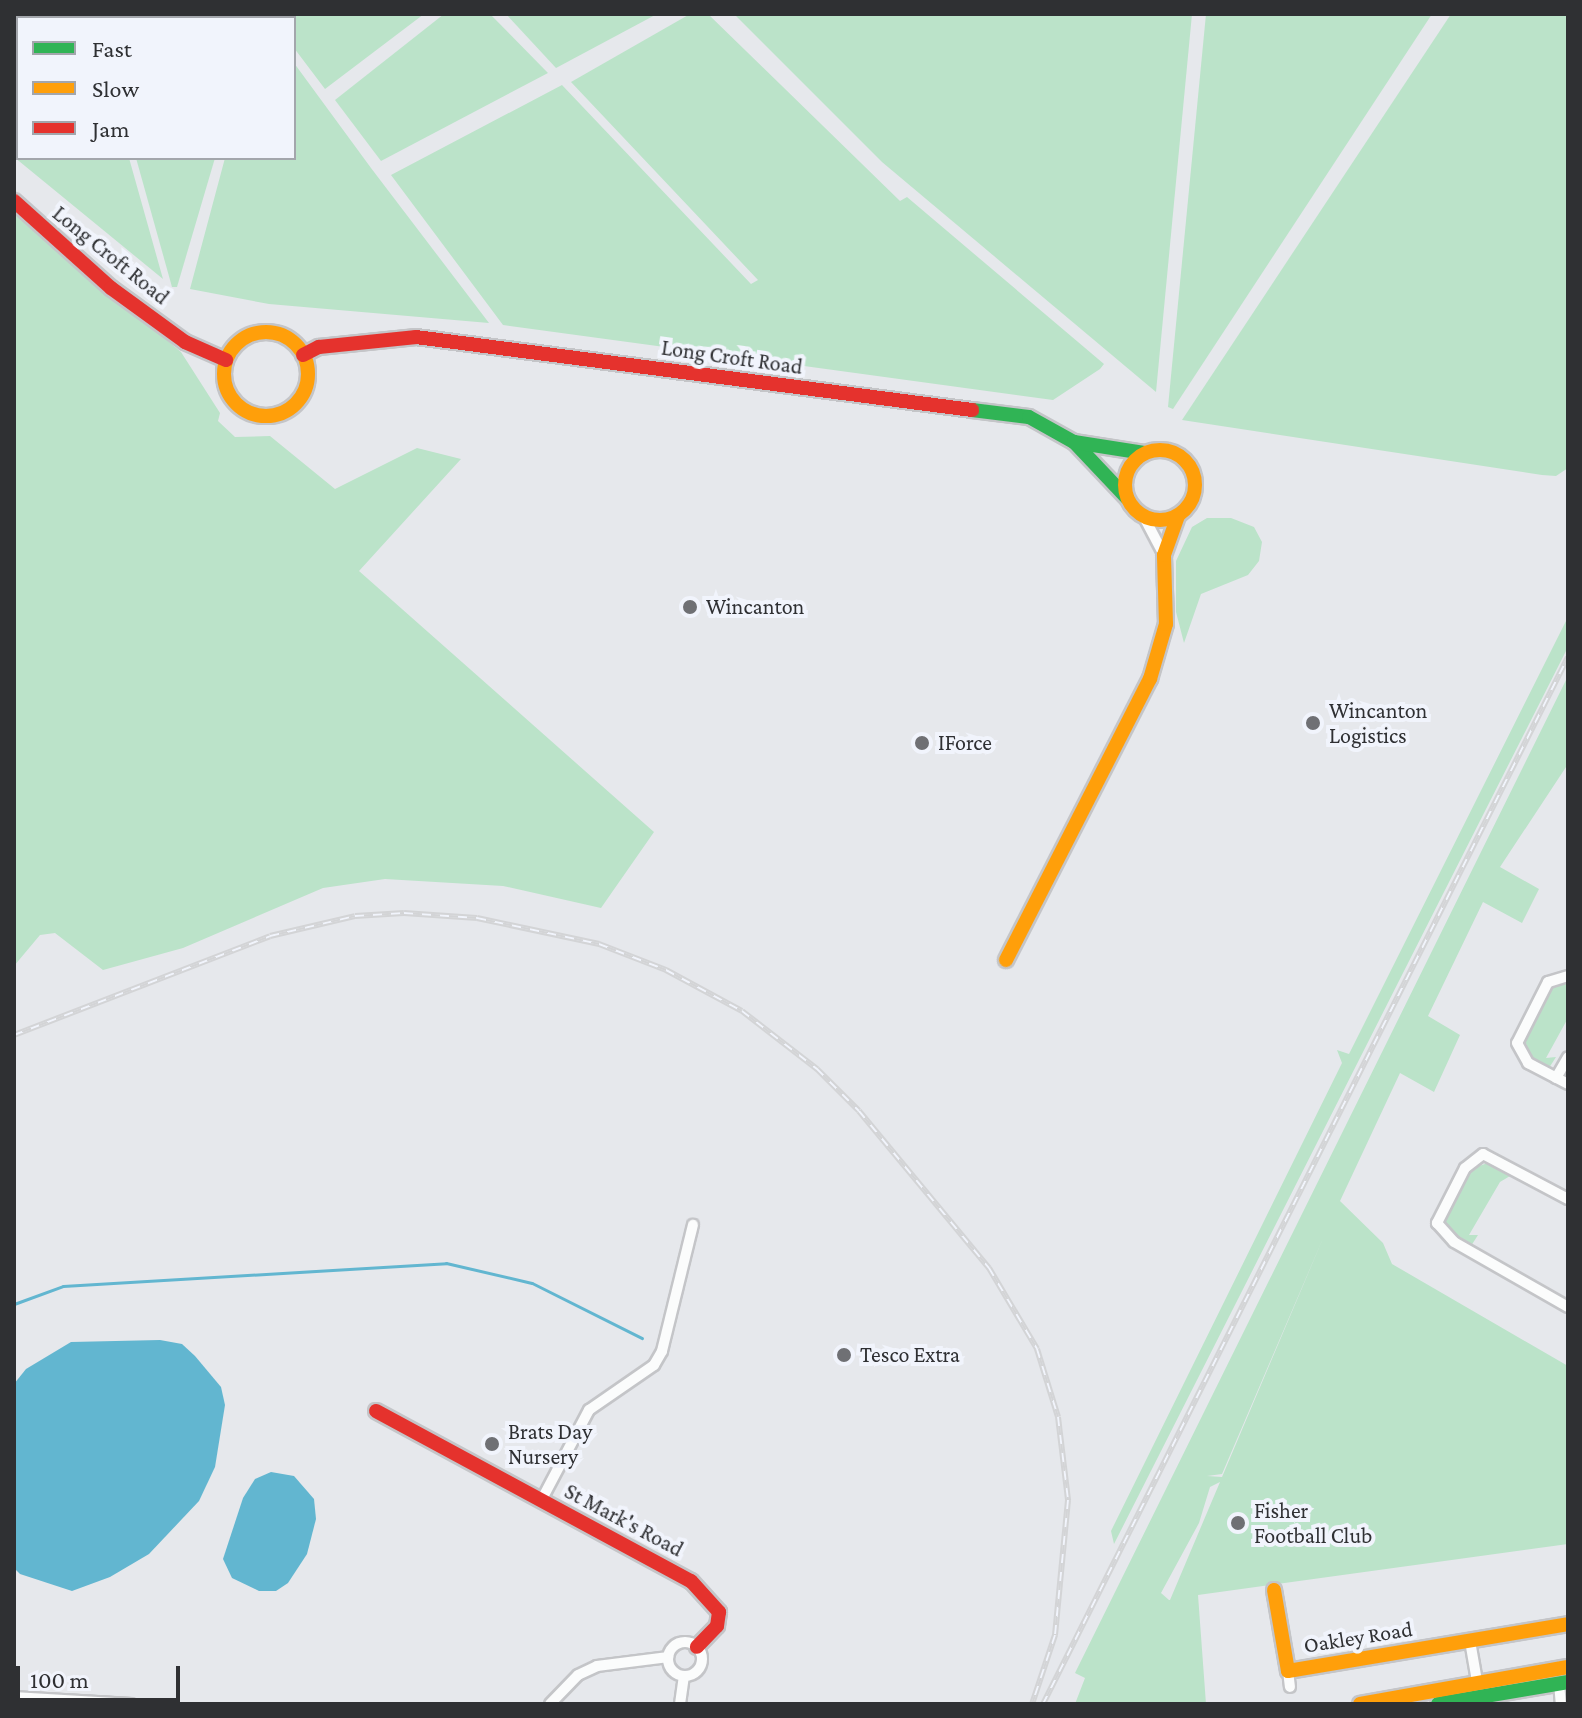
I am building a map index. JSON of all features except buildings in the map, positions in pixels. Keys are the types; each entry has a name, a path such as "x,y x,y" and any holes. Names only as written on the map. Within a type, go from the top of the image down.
{"main road":[{"name":"Long Croft Road","path":"14,201 111,288 185,342 226,360"},
{"path":"256,333 284,336 303,355 308,378 299,400 279,415 265,417 240,408 231,398 225,386 226,360 233,348 256,333"},
{"name":"Long Croft Road","path":"303,355 319,347 416,337 1029,417 1074,442 1127,498"},
{"path":"1006,960 1150,679 1166,624 1164,555 1178,516 1195,491 1192,471 1168,451 1144,453 1074,442"},
{"path":"1144,453 1127,470 1127,498 1143,515 1166,520 1178,516"},
{"name":"St Mark's Road","path":"376,1411 708,1594 719,1612 717,1626 697,1647"},
{"name":"Oakley Road","path":"1274,1590 1288,1671 1568,1624"},
{"path":"1360,1704 1568,1667"},
{"path":"1438,1704 1564,1682"}],"street":[{"path":"1143,515 1164,555"},
{"path":"1568,976 1548,982 1517,1043 1528,1063 1568,1084"},
{"path":"1556,1078 1568,1057"},
{"path":"1568,1199 1483,1154 1465,1168 1437,1223 1454,1242 1568,1307"},
{"path":"541,1501 589,1410 654,1365 662,1351 693,1225"},
{"path":"1470,1641 1477,1681"},
{"path":"550,1704 578,1675 597,1666 668,1657 682,1642 697,1647 701,1666 684,1676"},
{"path":"668,1657 673,1671 684,1676"},
{"path":"1288,1671 1290,1687"},
{"path":"680,1704 684,1676"},
{"path":"1561,1704 1564,1682"},
{"path":"14,1697 131,1704"}],"green space":[{"path":"14,14 52,16 16,16 16,159"},
{"path":"268,14 424,14 325,89 296,51 296,16"},
{"path":"444,14 490,14 548,73 381,161 335,100"},
{"path":"506,14 657,14 556,68"},
{"path":"690,14 708,14 900,201 907,197 1104,364 1100,369 1053,400 503,325 391,175 562,85 751,284 758,280 571,82"},
{"path":"734,14 1192,14 1156,392 882,162"},
{"path":"1206,14 1432,14 1173,409 1168,407"},
{"path":"1451,14 1568,14 1568,468 1556,476 1542,475 1182,420"},
{"path":"296,66 489,323 269,304 190,289 224,160 296,160"},
{"path":"18,160 130,160 163,279"},
{"path":"137,160 214,160 177,287 172,287"},
{"path":"14,211 181,352 220,413 218,421 235,437 270,436 335,489 417,448 461,459 359,571 654,832 601,908 503,886 385,879 323,888 183,948 103,970 55,933 40,935 14,966"},
{"path":"1207,518 1231,518 1254,527 1262,542 1259,561 1248,575 1201,594 1184,643 1176,612 1176,561 1192,527"},
{"path":"1568,617 1568,647 1114,1544 1111,1531 1342,1063 1337,1050 1349,1054"},
{"path":"1568,676 1568,764 1500,867 1539,889 1522,923 1483,902 1428,1016 1460,1035 1434,1092 1400,1073 1340,1201 1383,1243 1392,1264 1568,1366 1568,1544 1198,1595 1206,1704 1075,1704 1085,1678 1075,1673","holes":["1324,1236 1222,1477 1207,1476 1222,1474","1220,1482 1170,1600 1169,1600 1161,1593 1199,1523 1210,1487"]},
{"path":"1568,982 1568,1018 1546,1058 1556,1057 1549,1068 1531,1058 1524,1038 1553,985"},
{"path":"1493,1161 1515,1173 1500,1182 1469,1235 1478,1235 1471,1246 1451,1235 1444,1220 1471,1169"}],"water":[{"path":"160,1340 182,1344 221,1387 225,1405 215,1467 199,1501 149,1554 110,1577 72,1591 20,1574 14,1568 14,1384 26,1369 71,1342"},
{"path":"271,1472 294,1476 314,1499 316,1519 307,1554 288,1583 276,1591 259,1591 232,1578 223,1559 243,1498 255,1479"}],"waterway":[{"path":"14,1304 63,1286 446,1263 532,1283 642,1338"}],"railway":[{"path":"1043,1704 1568,657"},
{"path":"14,1035 270,936 355,916 404,913 477,918 599,944 666,970 742,1011 817,1069 859,1111 989,1268 1037,1349 1058,1417 1068,1500 1055,1635 1032,1704"}],"traffic: fast":[{"path":"972,410 1029,417 1074,442 1127,498"},
{"path":"1074,442 1144,453"},
{"path":"1438,1704 1568,1682"}],"traffic: slow":[{"path":"266,332 282,335 296,344 305,358 308,374 305,390 296,404 282,413 266,416 250,413 236,404 227,390 224,374 227,358 236,344 250,335 266,332"},
{"path":"1160,450 1185,460 1195,485 1185,510 1160,520 1135,510 1125,485 1135,460 1160,450"},
{"path":"1006,960 1150,679 1166,624 1164,555 1178,516"},
{"path":"1274,1590 1288,1671 1568,1624"},
{"path":"1360,1704 1568,1667"}],"traffic: jam":[{"path":"14,201 111,288 185,342 226,360"},
{"path":"303,355 319,347 416,337 972,410"},
{"path":"376,1411 691,1581 719,1612 717,1626 697,1647"}],"place":[{"name":"Wincanton","path":"690,607"},
{"name":"Wincanton Logistics","path":"1313,723"},
{"name":"IForce","path":"922,743"},
{"name":"Tesco Extra","path":"844,1355"},
{"name":"Brats Day Nursery","path":"492,1444"},
{"name":"Fisher Football Club","path":"1238,1523"}]}
